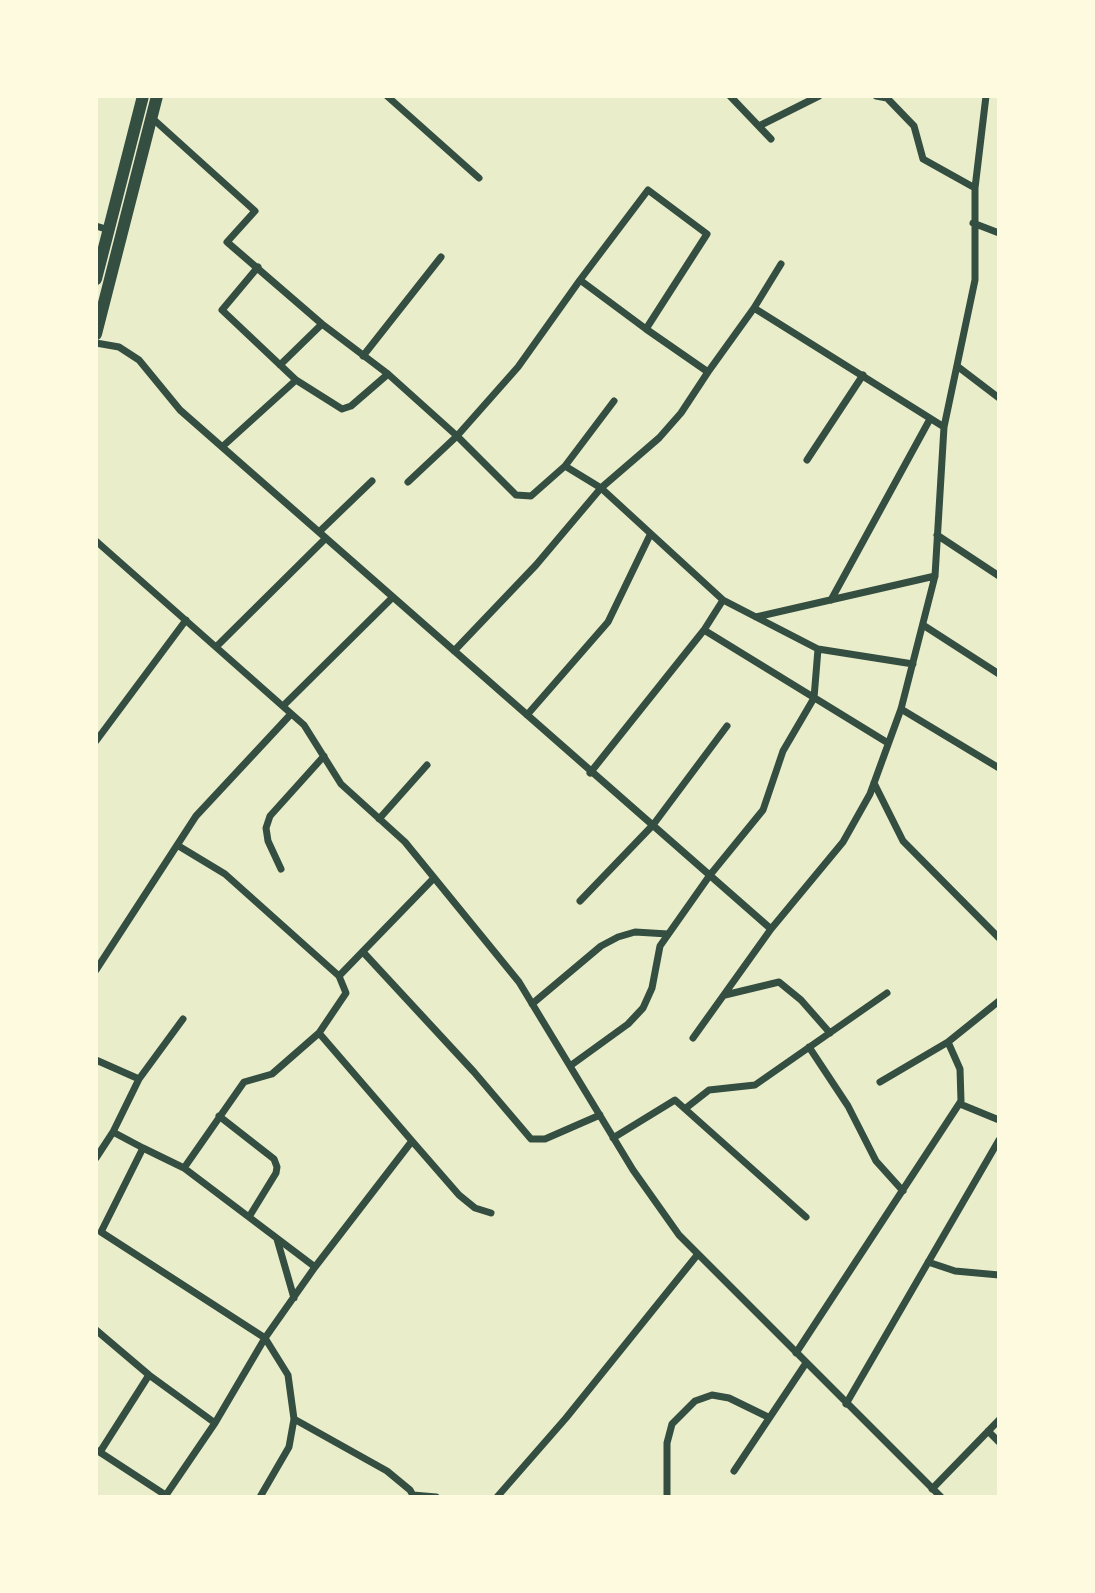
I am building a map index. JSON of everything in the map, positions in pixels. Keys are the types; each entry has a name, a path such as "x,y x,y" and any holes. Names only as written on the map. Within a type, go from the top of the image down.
{"main road":[{"path":"96,279 103,228 143,96"},
{"path":"96,334 157,96"}],"street":[{"path":"387,96 479,178"},
{"path":"730,96 771,139"},
{"path":"759,126 819,96"},
{"path":"876,96 887,98 914,126 923,159 975,188"},
{"path":"693,1038 771,929 843,842 874,783 901,709 935,576 944,428 975,280 975,188 986,96"},
{"path":"151,117 255,211 227,242 322,324 387,374 457,436 516,495 524,498 531,496 565,466 614,401"},
{"path":"408,482 457,436 518,367 648,190 707,234 646,329"},
{"path":"974,223 999,233"},
{"path":"363,356 441,257"},
{"path":"454,651 536,565 601,488 659,438 681,414 781,264"},
{"path":"258,267 222,310 296,380 342,409 351,406 387,374"},
{"path":"580,280 708,372"},
{"path":"754,308 944,428"},
{"path":"280,365 322,324"},
{"path":"96,342 119,347 139,360 180,410 590,773 771,929"},
{"path":"957,366 999,398"},
{"path":"807,460 863,375"},
{"path":"222,447 296,380"},
{"path":"831,600 930,419"},
{"path":"565,466 601,488 723,600 818,649 914,664"},
{"path":"216,647 372,481"},
{"path":"527,715 608,622 650,535"},
{"path":"937,535 999,576"},
{"path":"96,541 304,725 341,784 405,842 519,982 614,1138 679,1235 941,1497"},
{"path":"755,617 935,576"},
{"path":"283,706 393,597"},
{"path":"590,773 704,630 723,600"},
{"path":"96,741 186,620"},
{"path":"923,625 999,674"},
{"path":"704,630 888,743"},
{"path":"570,1066 628,1024 643,1007 652,988 660,946 710,875 763,810 775,771 814,698 818,649"},
{"path":"901,709 999,768"},
{"path":"96,970 196,816 291,714"},
{"path":"580,901 653,825 727,726"},
{"path":"281,869 268,841 266,828 270,816 324,756"},
{"path":"379,819 427,765"},
{"path":"874,783 903,841 999,939"},
{"path":"177,845 225,874 339,976 346,993 319,1033 272,1074 244,1082 184,1168"},
{"path":"339,976 434,878"},
{"path":"532,1004 601,946 618,937 635,932 668,934"},
{"path":"363,952 466,1062 531,1139 545,1139 600,1115"},
{"path":"724,995 779,982 801,1000 830,1033"},
{"path":"686,1108 709,1090 755,1085 887,993"},
{"path":"880,1082 948,1042 999,1001"},
{"path":"96,1158 113,1132 139,1079 183,1019"},
{"path":"319,1033 458,1195 475,1208 491,1213"},
{"path":"948,1042 960,1069 960,1104 999,1120"},
{"path":"809,1047 848,1106 876,1161 903,1191"},
{"path":"96,1060 139,1079"},
{"path":"614,1138 675,1100 806,1217"},
{"path":"796,1353 961,1101"},
{"path":"219,1116 274,1160 277,1167 249,1217"},
{"path":"113,1132 184,1168 315,1267"},
{"path":"846,1404 999,1140"},
{"path":"149,1375 98,1451 167,1496 215,1423 265,1338 315,1267 412,1141"},
{"path":"96,1240 143,1148"},
{"path":"101,1232 265,1338 288,1374 294,1419 289,1447 260,1497"},
{"path":"277,1238 294,1298"},
{"path":"498,1497 566,1418 698,1254"},
{"path":"928,1262 955,1271 999,1275"},
{"path":"96,1330 149,1375 215,1423"},
{"path":"734,1471 806,1363"},
{"path":"667,1497 667,1443 672,1424 695,1401 712,1395 729,1398 768,1417"},
{"path":"294,1419 387,1471 414,1496 436,1497"},
{"path":"932,1489 999,1420"},
{"path":"988,1431 999,1442"}]}
